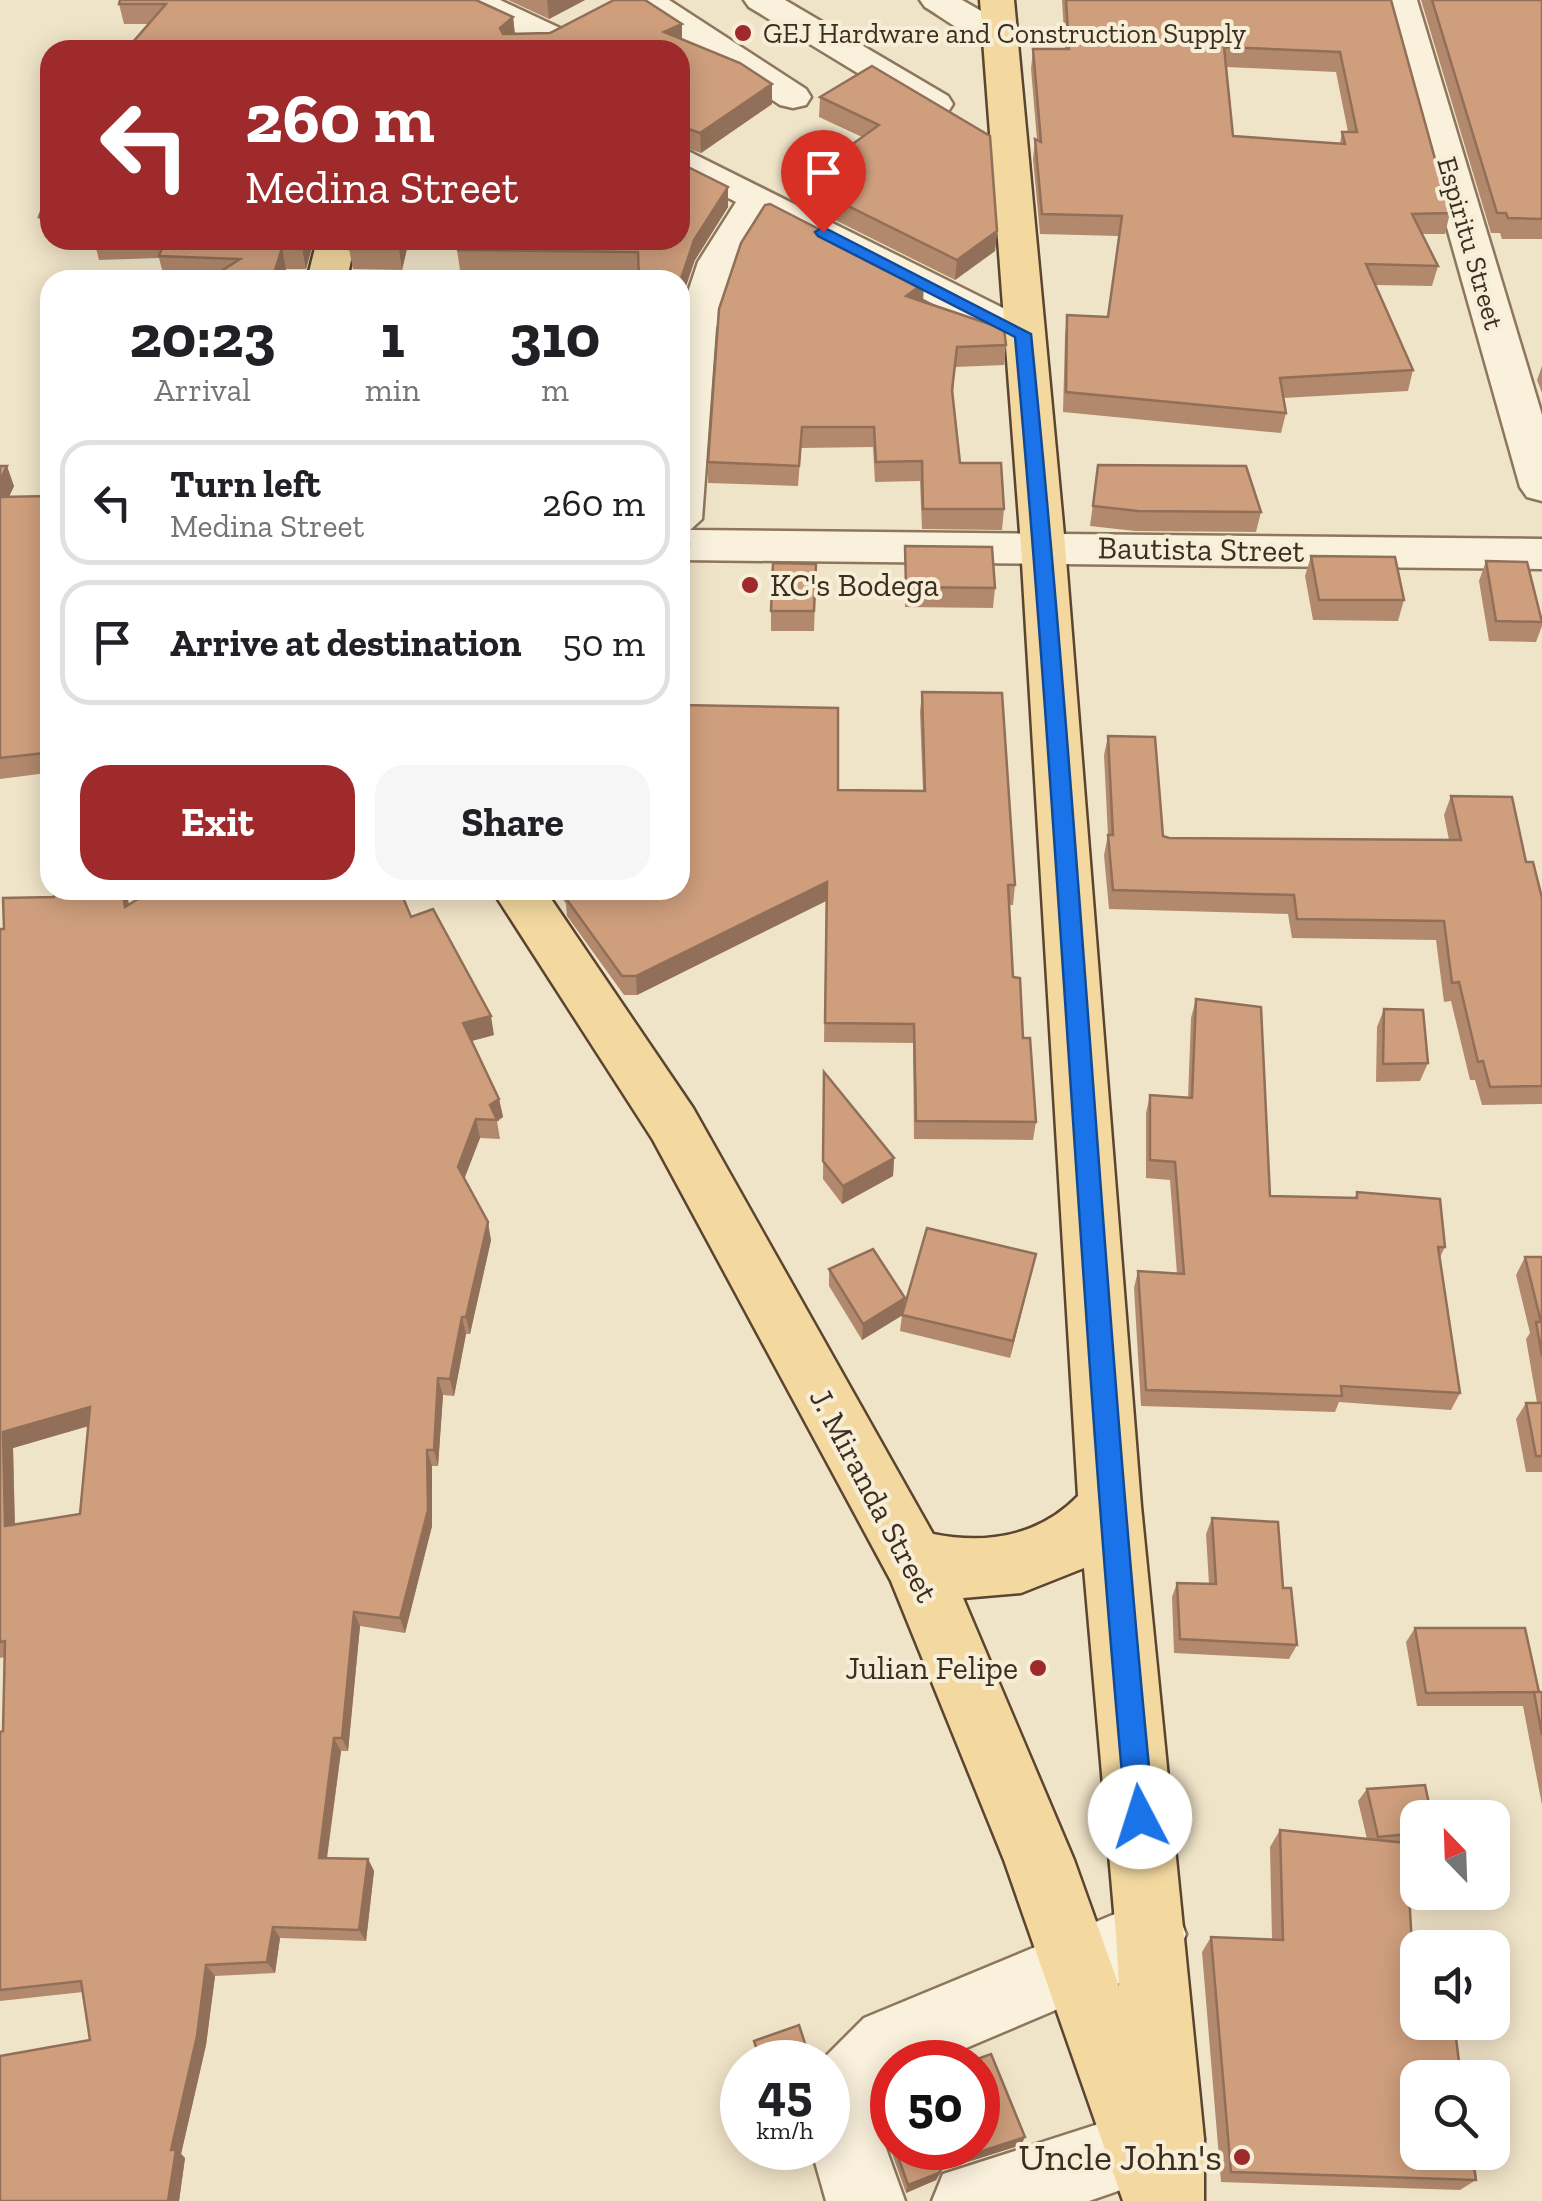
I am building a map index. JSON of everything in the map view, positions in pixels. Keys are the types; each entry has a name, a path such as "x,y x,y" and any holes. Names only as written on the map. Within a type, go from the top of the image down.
{"main road":[{"path":"543,40 584,18"},
{"path":"998,18 982,132 1023,334 1043,546 1110,1506 1151,1934 1158,2172"},
{"name":"J. Miranda Street","path":"525,900 673,1124 913,1560 991,1738 1158,2172"},
{"path":"913,1560 947,1569 983,1571 1017,1566 1070,1544 1093,1527 1110,1506"}],"street":[{"path":"472,0 532,40"},
{"path":"646,0 794,97"},
{"path":"761,0 982,132"},
{"path":"937,0 998,18"},
{"name":"Espiritu Street","path":"1400,0 1542,487"},
{"path":"690,163 1023,334"},
{"path":"690,400 696,328 718,262 757,198"},
{"name":"Bautista Street","path":"690,545 1542,554"},
{"path":"867,2201 862,2197 846,2140 840,2096 890,2044 1151,1934"},
{"path":"970,2201 1158,2172"}],"building":[{"path":"120,0 476,0 513,17 500,28 503,34 550,33 614,0 645,0 682,24 664,32 684,40 135,40 166,4 119,4"},
{"path":"1066,0 1391,0 1450,213 1412,214 1438,266 1366,264 1413,370 1280,378 1286,413 1066,392 1067,315 1108,317 1122,216 1042,214 1033,49 1069,49","holes":["1224,47 1340,52 1357,132 1342,132 1345,144 1233,136"]},
{"path":"1432,0 1542,0 1542,219 1508,218 1506,213 1497,213"},
{"path":"690,43 740,63 772,84 700,133 690,130"},
{"path":"872,66 990,136 997,231 957,260 800,182 879,125 820,97"},
{"path":"690,168 728,187 694,240 684,270 639,270 638,252 457,250 690,250"},
{"path":"770,204 924,283 906,296 1004,329 1006,345 957,347 952,390 960,463 1001,463 1004,509 923,509 922,461 876,462 874,427 802,427 799,466 708,462 719,309 741,243 765,205"},
{"path":"161,250 281,250 275,270 223,270 240,259 159,256"},
{"path":"1098,465 1246,466 1261,512 1138,511 1093,506"},
{"path":"40,496 40,754 0,758 0,497"},
{"path":"905,546 992,547 995,588 906,587"},
{"path":"1311,556 1395,557 1404,600 1319,600"},
{"path":"1486,561 1527,562 1542,622 1496,621"},
{"path":"773,563 816,564 814,611 771,611"},
{"path":"922,692 1002,693 1015,885 1008,885 1013,977 1020,978 1023,1038 1030,1038 1036,1122 916,1121 914,1024 825,1023 827,882 636,976 622,976 567,900 690,900 690,705 838,708 838,790 925,791"},
{"path":"1108,736 1155,737 1163,836 1169,838 1461,840 1451,796 1512,797 1526,862 1533,862 1542,898 1542,1086 1490,1087 1483,1061 1478,1062 1459,982 1452,983 1444,921 1297,919 1294,895 1113,890 1108,835 1113,835"},
{"path":"3,898 124,900 125,907 136,900 404,900 411,917 433,909 491,1016 463,1023 499,1099 490,1105 497,1120 476,1119 458,1167 488,1222 450,1379 438,1378 434,1450 427,1450 428,1510 400,1618 354,1612 342,1738 334,1738 319,1858 368,1859 359,1930 273,1927 267,1962 206,1965 197,2036 171,2150 176,2150 168,2201 0,2201 0,2056 90,2040 81,1981 0,1990 0,1732 5,1641 0,1642","holes":["90,1407 80,1514 5,1526 3,1432"]},
{"path":"1196,999 1261,1007 1270,1196 1357,1198 1357,1192 1440,1199 1445,1247 1438,1247 1460,1393 1341,1386 1342,1396 1146,1390 1138,1271 1184,1274 1175,1162 1150,1160 1150,1095 1192,1098"},
{"path":"1384,1009 1423,1010 1428,1063 1383,1064"},
{"path":"824,1072 894,1158 843,1186 823,1161"},
{"path":"927,1228 1036,1254 1013,1341 902,1315"},
{"path":"873,1249 905,1298 863,1324 829,1269"},
{"path":"1525,1257 1542,1257 1542,1356 1536,1322 1541,1322"},
{"path":"1526,1403 1542,1403 1542,1456 1536,1456"},
{"path":"1212,1518 1278,1522 1283,1588 1291,1588 1297,1645 1180,1639 1177,1583 1216,1584"},
{"path":"1415,1628 1525,1628 1539,1692 1426,1693"},
{"path":"1534,1692 1542,1692 1542,1735"},
{"path":"1425,1785 1428,1800 1400,1800 1400,1835 1378,1837 1367,1789"},
{"path":"1280,1830 1400,1842 1400,1910 1410,1910 1411,1930 1400,1930 1400,2040 1456,2040 1459,2060 1400,2060 1400,2170 1475,2170 1476,2180 1231,2172 1211,1937 1283,1940"},
{"path":"799,2025 804,2040 757,2040"},
{"path":"1000,2076 1025,2137 1000,2145"},
{"path":"903,2170 941,2170 939,2173 908,2185"}],"place":[{"name":"GEJ Hardware and Construction Supply","path":"743,33"},
{"name":"KC's Bodega","path":"750,585"},
{"name":"Julian Felipe","path":"1038,1668"},
{"name":"Uncle John's","path":"1242,2157"}],"route":[{"path":"823,232 1023,334 1043,546 1110,1506 1140,1817"}]}
